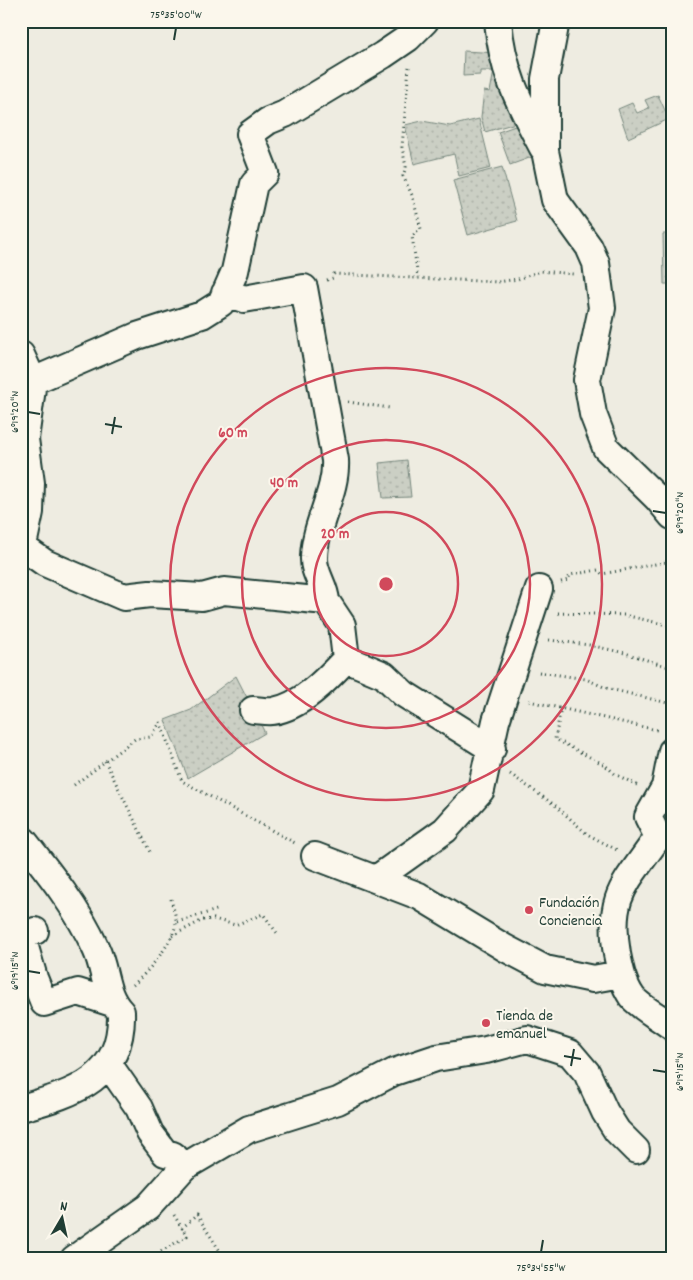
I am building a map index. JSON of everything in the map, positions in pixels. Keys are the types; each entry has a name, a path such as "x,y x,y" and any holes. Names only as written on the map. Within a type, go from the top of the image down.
{"street":[{"path":"33,381 137,336 202,315 221,303 234,271 254,184 265,173 250,134 268,121 285,114 400,43 425,21"},
{"path":"498,21 501,51 506,74 545,151"},
{"path":"556,21 545,79 545,151 555,200 589,247 596,263 602,308 587,380 593,414 606,448 657,498 672,516"},
{"path":"225,293 244,299 304,288 326,405 336,475 318,529 314,558 316,571 325,591 326,601 342,624 346,658 322,685 289,705 273,711 253,710"},
{"path":"21,355 33,381 25,439 31,483 30,512 22,549 45,563 124,597 150,594 202,597 224,591 326,601"},
{"path":"376,879 445,830 481,790 496,720 539,589"},
{"path":"346,658 384,675 404,694 490,755"},
{"path":"668,741 665,787 648,817 658,838 639,865 628,875 617,899 613,931 621,974 633,997 672,1027"},
{"path":"24,841 72,904 97,950 112,1003"},
{"path":"315,856 419,896 505,948 545,968 593,979 621,974"},
{"path":"21,1108 62,1097 99,1075 109,1065 121,1034 121,1012 112,1003 78,992 44,1003 34,978 22,937 34,931"},
{"path":"74,1259 148,1207 184,1167 249,1129 338,1101 394,1072 436,1058 486,1050 527,1039 570,1052 587,1072 605,1112 617,1131 636,1150"},
{"path":"109,1065 139,1108 155,1140 165,1153 173,1155 184,1167"}],"path":[{"path":"400,43 409,67 402,147 406,167 403,176 412,195 421,229 412,236 418,278"},
{"path":"304,288 333,278 334,274 498,282 518,279 540,271 598,279"},
{"path":"326,405 351,402 390,408"},
{"path":"539,589 568,580 570,575 598,570 602,574 672,561"},
{"path":"527,627 563,612 566,614 601,613 672,626"},
{"path":"527,627 625,653 672,668"},
{"path":"514,668 586,679 606,688 672,704"},
{"path":"504,697 561,708 668,741"},
{"path":"561,708 555,740 605,765 615,774 648,790 656,805"},
{"path":"74,785 136,739 152,737 160,722 182,781 315,856"},
{"path":"490,755 556,806 587,834 618,850 639,865"},
{"path":"105,761 151,854"},
{"path":"112,1003 146,974 171,936 176,922 170,899"},
{"path":"176,922 220,909"},
{"path":"171,936 203,920 214,919 235,925 263,914 278,932"},
{"path":"148,1259 187,1236 161,1193"},
{"path":"182,1228 196,1215 225,1259"}],"shaded area":[{"path":"464,51 498,53 519,122 485,132 481,117 484,91 490,92 494,71 480,71 480,75 463,76"},
{"path":"658,95 669,119 628,138 618,109 632,103 637,113 649,108 645,100"},
{"path":"479,119 491,168 459,176 454,154 414,164 405,125 422,121 450,126"},
{"path":"521,124 532,157 510,165 498,132"},
{"path":"502,167 517,221 468,235 453,180"},
{"path":"663,234 672,234 672,284 664,284"},
{"path":"407,460 411,497 383,498 379,463"},
{"path":"236,676 265,733 188,778 165,720 191,710"}],"place":[{"name":"Fundación Conciencia","path":"529,910"},
{"name":"Tienda de emanuel","path":"486,1023"}]}
